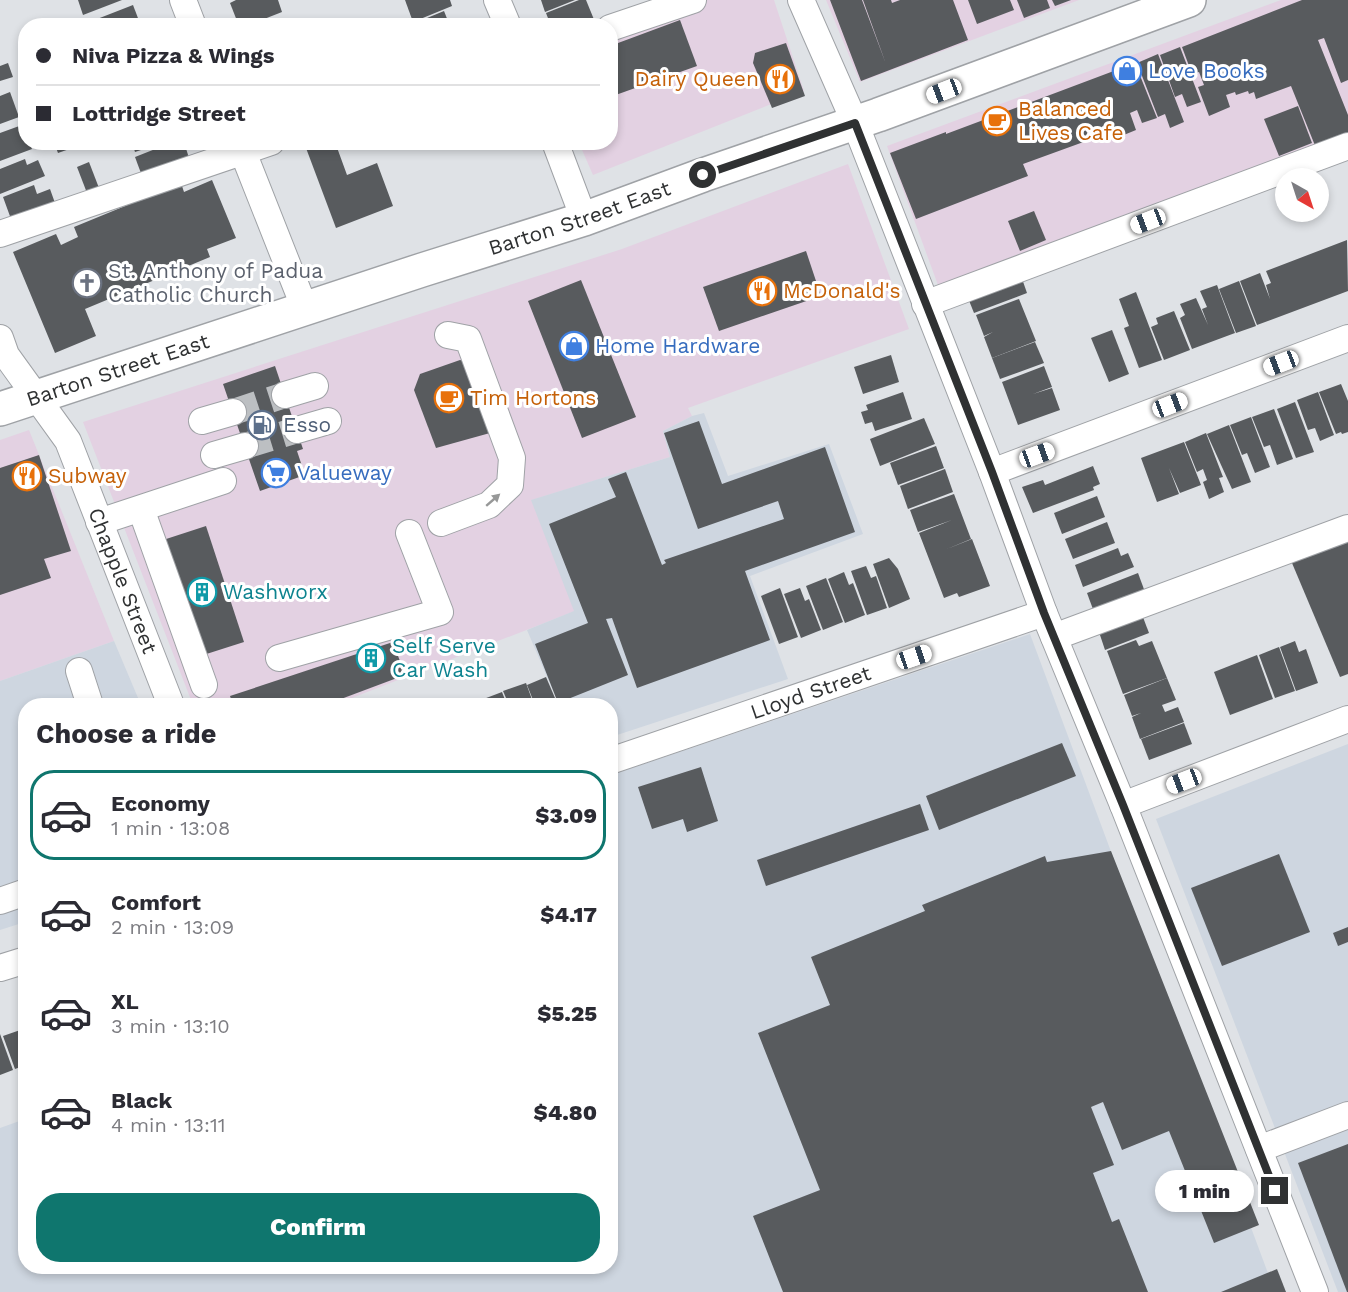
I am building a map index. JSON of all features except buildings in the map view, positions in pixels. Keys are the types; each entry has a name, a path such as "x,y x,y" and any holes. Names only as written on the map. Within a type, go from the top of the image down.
{"main road":[{"name":"Barton Street East","path":"0,409 584,219 855,123 1189,0"}],"street":[{"path":"183,0 190,18"},
{"path":"497,0 505,18"},
{"path":"618,25 693,0"},
{"path":"801,0 855,123 992,472 1044,613 1123,805 1315,1292"},
{"path":"925,304 1348,146"},
{"path":"0,234 233,150"},
{"path":"242,150 305,309"},
{"path":"558,150 584,219"},
{"path":"441,523 489,505 510,485 512,458 468,339 448,335"},
{"name":"Chapple Street","path":"0,338 6,355 68,441 168,698"},
{"path":"992,472 1348,338"},
{"path":"285,395 315,386"},
{"path":"202,421 233,412"},
{"path":"297,430 328,421"},
{"path":"214,455 245,446"},
{"path":"99,522 223,481"},
{"path":"141,509 204,685"},
{"path":"1054,637 1348,528"},
{"path":"279,658 440,612 409,534"},
{"name":"Lloyd Street","path":"618,758 1044,613"},
{"path":"79,671 88,698"},
{"path":"1123,805 1348,719"},
{"path":"0,901 18,895"},
{"path":"0,968 18,962"},
{"path":"1259,1149 1348,1115"}],"shaded area":[{"path":"690,0 774,0 804,91 593,175 582,150 618,150 618,26"},
{"path":"826,0 1079,0 860,82"},
{"path":"1281,0 1348,0 1348,140 942,296 887,146"},
{"path":"848,164 909,329 688,408 692,416 663,431 670,457 532,500 575,611 352,698 190,698 83,422 622,249"},
{"path":"704,413 728,476 829,444 863,534 750,576 788,679 618,735 618,698 556,698 527,630 574,611 531,500 670,457 663,431 692,416"},
{"path":"29,430 114,641 0,681 0,440"},
{"path":"1030,634 1275,1292 0,1292 0,1128 18,1122 18,1274 618,1274 618,773"},
{"path":"114,641 138,698 18,698 18,924 0,930 0,681"},
{"path":"1348,744 1348,1292 1338,1292 1156,819"}],"tunnel":[{"path":"233,412 285,395"},
{"path":"245,446 297,430"}],"place":[{"name":"Love Books","path":"1127,71"},
{"name":"Dairy Queen","path":"780,79"},
{"name":"Balanced Lives Cafe","path":"997,121"},
{"name":"St. Anthony of Padua Catholic Church","path":"87,283"},
{"name":"McDonald's","path":"762,291"},
{"name":"Home Hardware","path":"574,346"},
{"name":"Tim Hortons","path":"449,398"},
{"name":"Esso","path":"262,425"},
{"name":"Valueway","path":"276,473"},
{"name":"Subway","path":"27,476"},
{"name":"Washworx","path":"202,592"},
{"name":"Self Serve Car Wash","path":"371,658"}],"route":[{"path":"703,175 855,123 992,472 1044,613 1123,805 1275,1191"}]}
